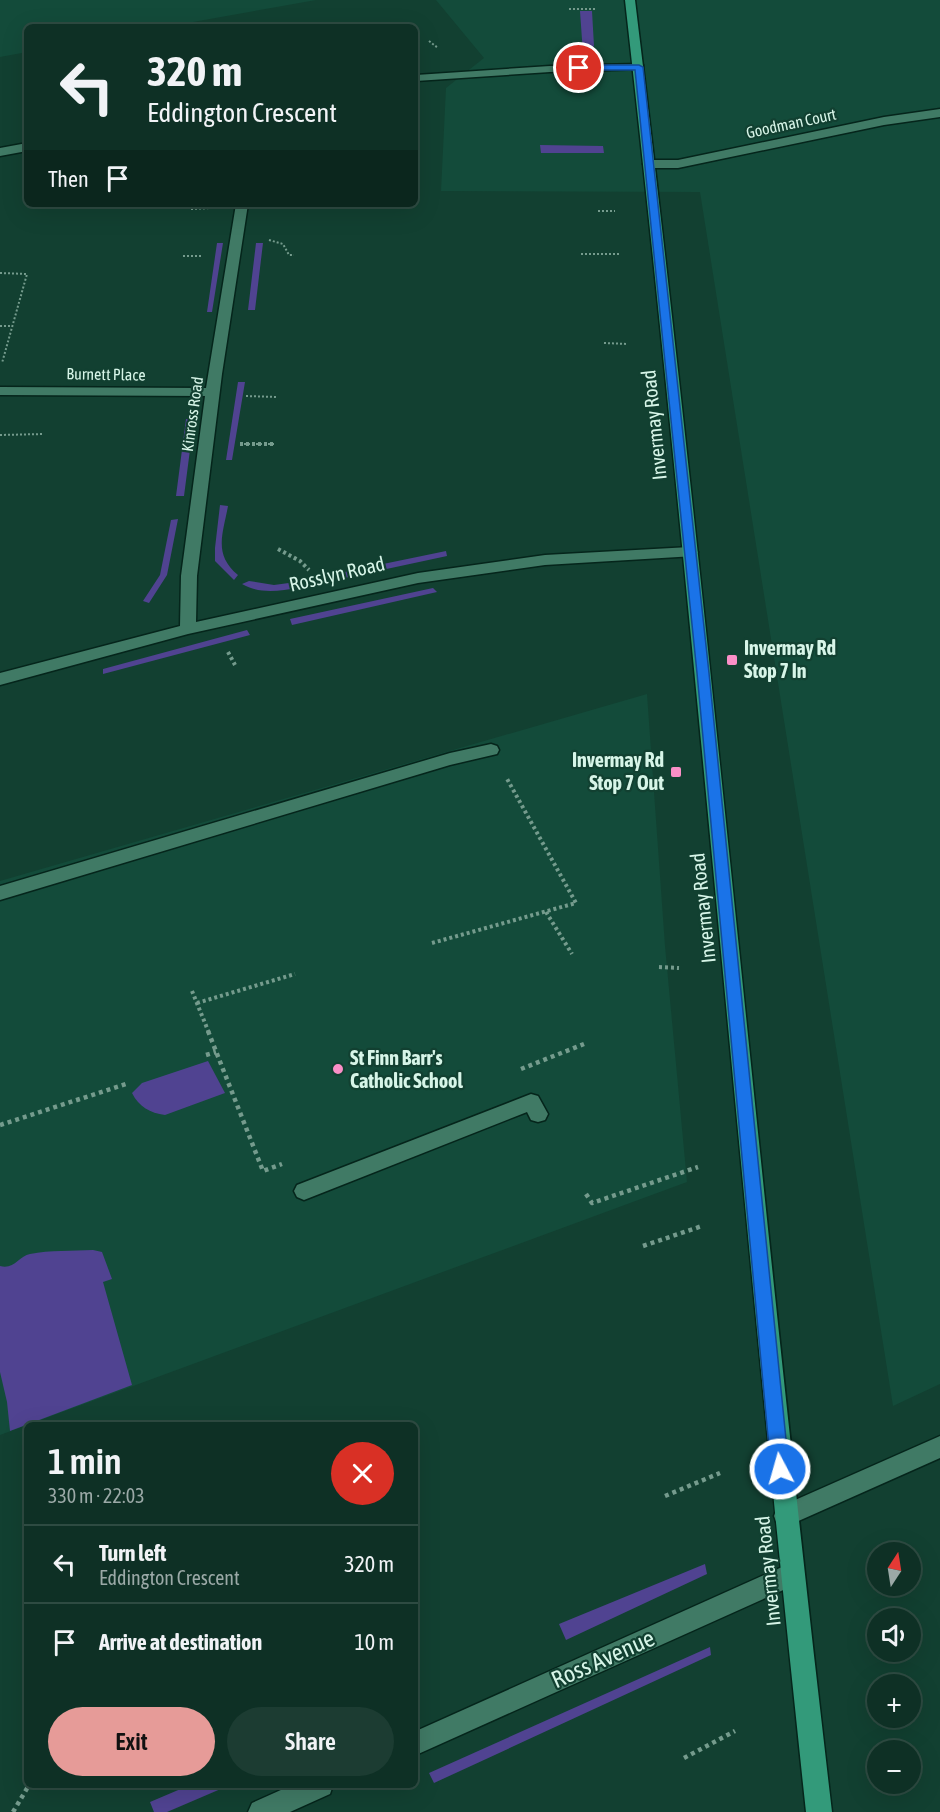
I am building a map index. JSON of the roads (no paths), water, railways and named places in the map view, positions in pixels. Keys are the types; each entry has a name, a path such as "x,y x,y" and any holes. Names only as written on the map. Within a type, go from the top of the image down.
{"main road":[{"name":"Invermay Road","path":"630,0 690,552 791,1575 819,1812"}],"street":[{"path":"418,78 550,69 639,67"},
{"name":"Goodman Court","path":"649,164 678,164 884,121 940,113"},
{"path":"0,152 24,148"},
{"name":"Kinross Road","path":"188,630 189,576 212,392 242,207"},
{"name":"Burnett Place","path":"0,391 212,392"},
{"name":"Rosslyn Road","path":"0,680 188,630 418,578 545,560 690,552"},
{"path":"0,893 450,759 491,750"},
{"path":"304,1191 531,1102 538,1114"},
{"path":"785,1515 940,1447"},
{"name":"Ross Avenue","path":"418,1742 791,1575"},
{"path":"261,1812 314,1788"}],"place":[{"name":"Invermay Rd Stop 7 In","path":"732,660"},
{"name":"Invermay Rd Stop 7 Out","path":"676,772"},
{"name":"St Finn Barr's Catholic School","path":"338,1069"}]}
